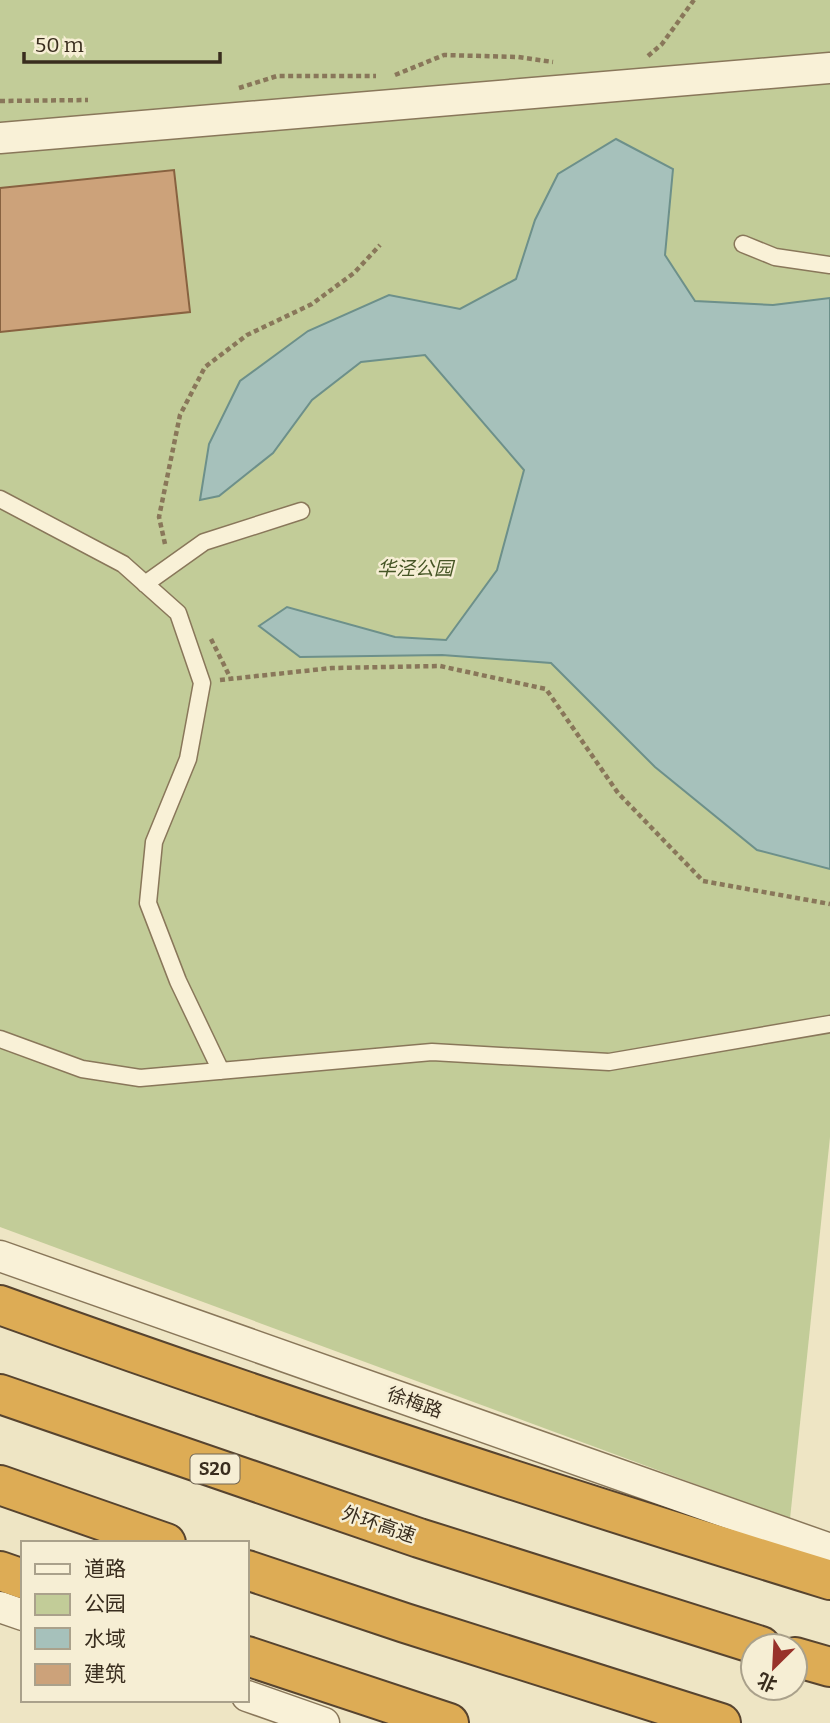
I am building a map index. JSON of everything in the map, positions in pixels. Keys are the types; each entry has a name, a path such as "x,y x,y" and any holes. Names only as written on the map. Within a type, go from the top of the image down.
{"highway":[{"path":"0,1305 445,1458 830,1580"},
{"name":"外环高速","path":"0,1394 431,1541 739,1639"},
{"path":"0,1485 160,1541"},
{"path":"248,1570 720,1723"},
{"path":"0,1571 21,1578"},
{"path":"248,1656 449,1723"},
{"path":"809,1661 830,1667"}],"street":[{"path":"0,138 830,68"},
{"name":"徐梅路","path":"0,1256 830,1549"},
{"path":"0,1607 21,1614"},
{"path":"248,1696 324,1723"}],"lane":[{"path":"743,244 775,257 830,265"},
{"path":"0,499 124,564 178,614 202,682 188,758 154,842 148,903 178,981 221,1071"},
{"path":"145,584 204,542 301,511"},
{"path":"0,1039 82,1069 140,1078 432,1052 609,1062 830,1024"}],"path":[{"path":"641,61 662,44 694,0"},
{"path":"393,76 444,55 518,57 558,62"},
{"path":"231,91 277,76 379,76"},
{"path":"0,101 94,100"},
{"path":"169,567 159,517 180,415 205,367 247,335 312,304 354,273 380,246"},
{"path":"208,632 231,679"},
{"path":"202,682 332,668 440,666 546,689 618,793 703,881 830,904"}],"green space":[{"name":"华泾公园","path":"0,0 830,0 830,1137 790,1519 0,1227"}],"water":[{"path":"616,139 673,169 665,255 695,301 773,305 830,298 830,869 757,850 655,767 551,663 442,655 300,657 259,626 287,607 395,637 446,640 497,570 524,470 425,355 361,362 312,400 273,453 219,496 200,500 209,444 240,381 308,331 389,295 460,309 516,279 535,220 558,174"}],"building":[{"path":"174,170 190,312 0,332 0,188"}]}
